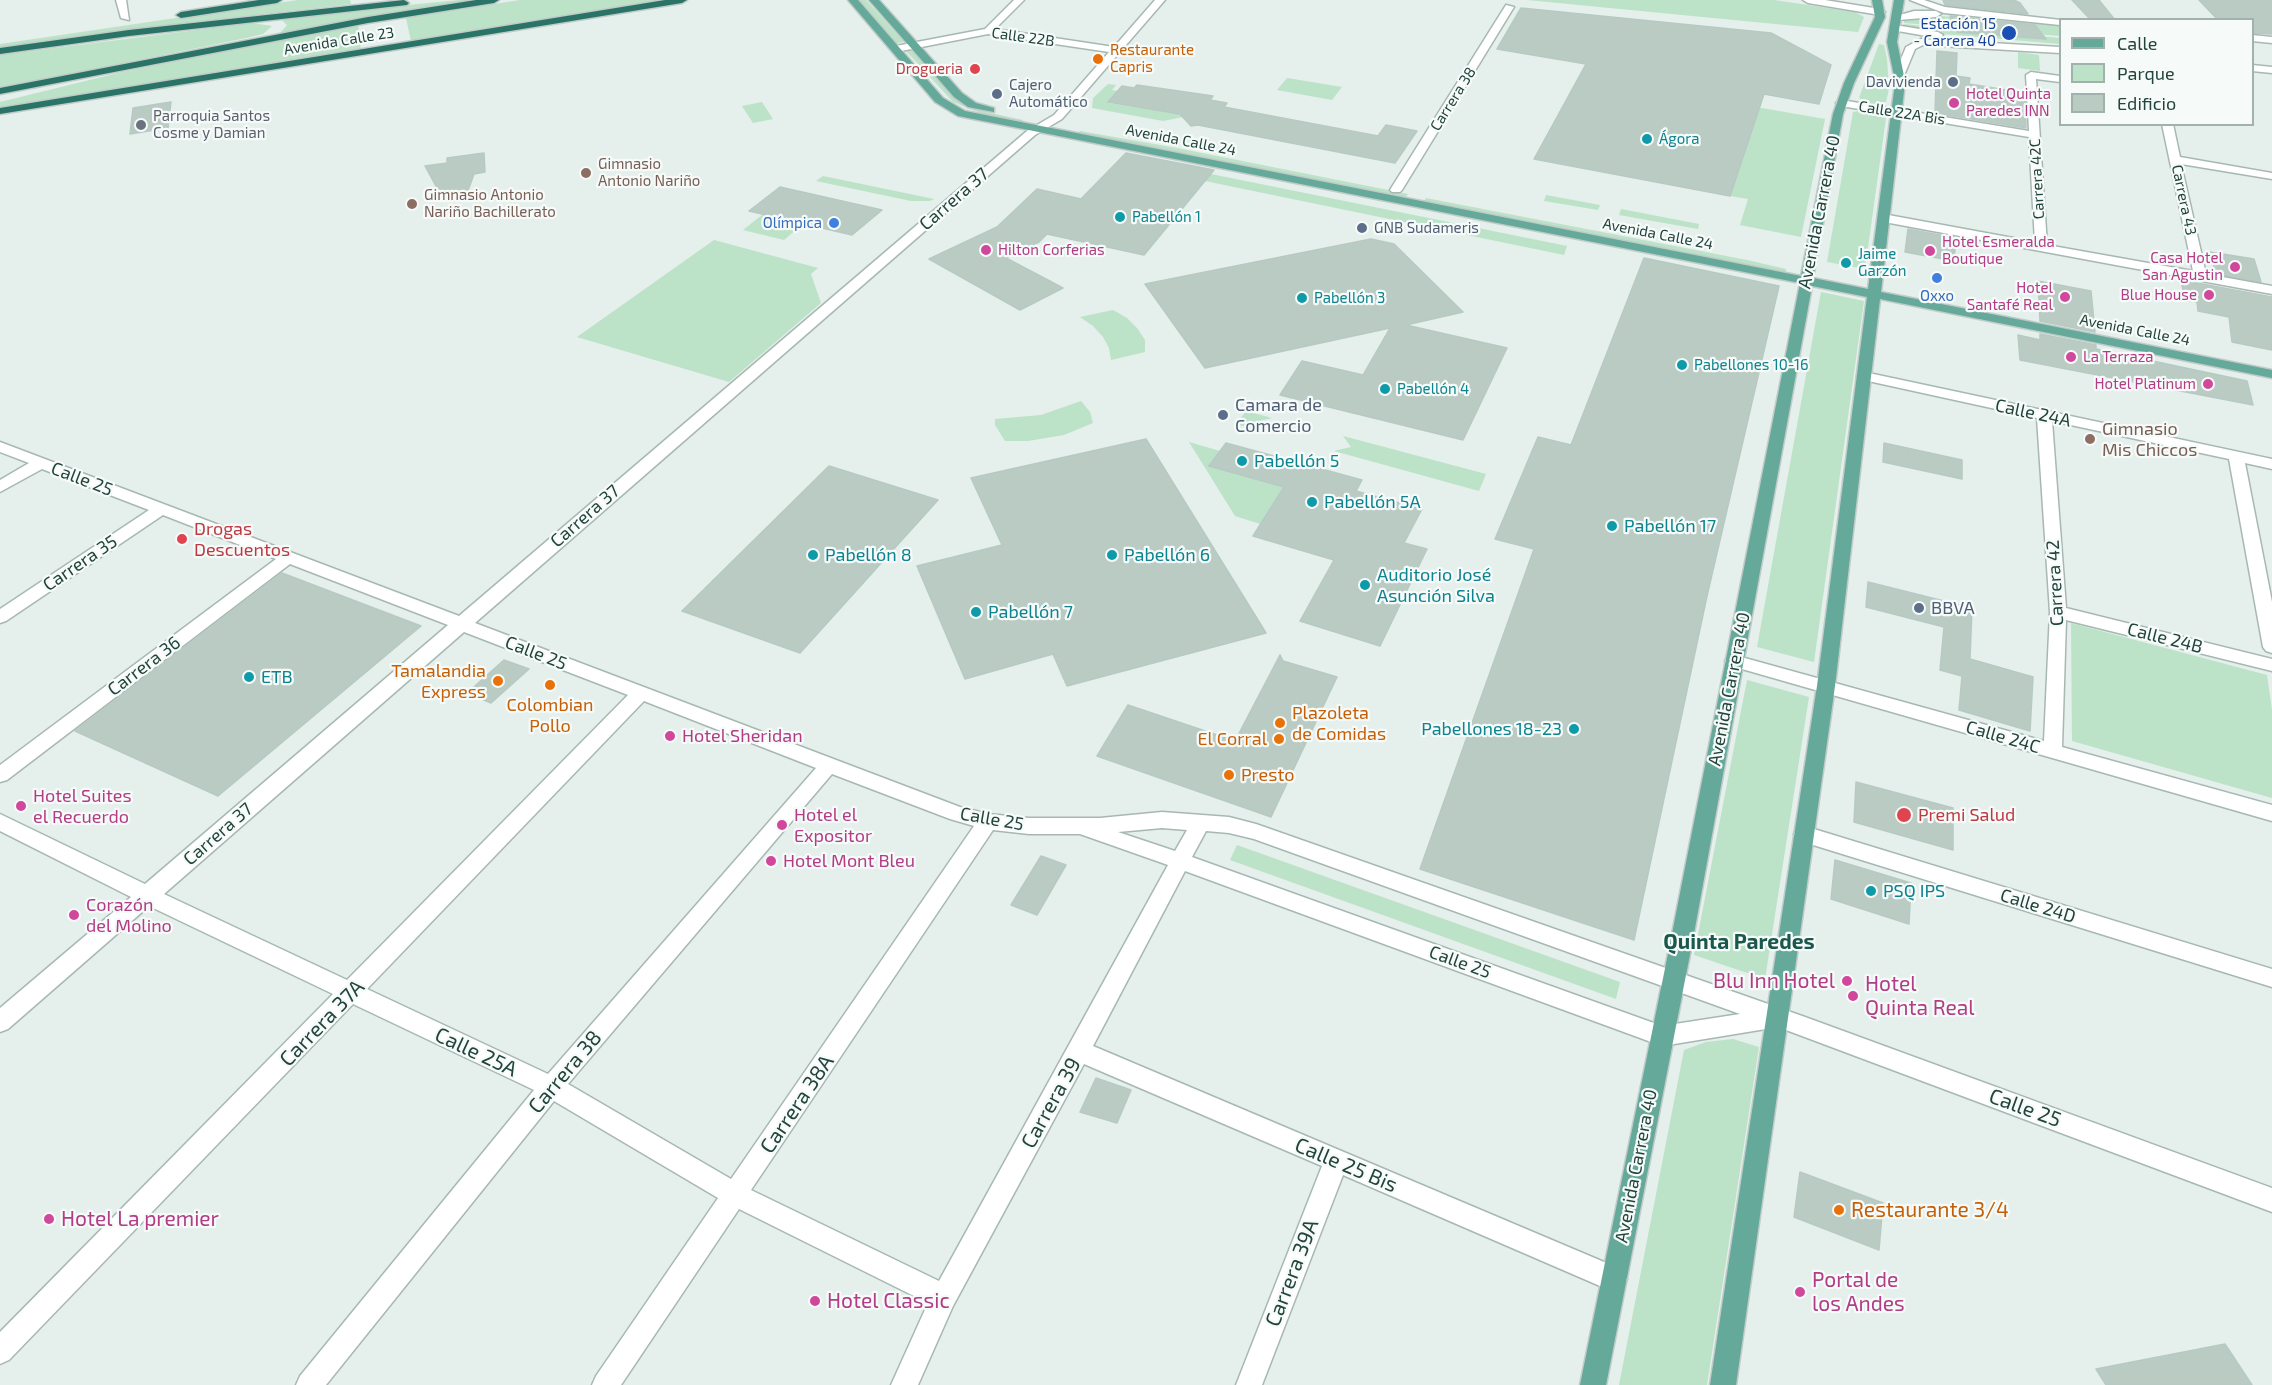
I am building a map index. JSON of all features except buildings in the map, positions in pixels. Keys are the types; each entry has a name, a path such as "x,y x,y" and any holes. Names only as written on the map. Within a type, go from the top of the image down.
{"highway":[{"path":"172,16 277,0"},
{"name":"Avenida Calle 23","path":"0,51 364,3 430,0"},
{"name":"Avenida Calle 23","path":"0,92 244,44 369,36 394,31 494,0"},
{"name":"Avenida Calle 23","path":"0,111 394,31 682,0"},
{"path":"240,20 267,20 278,25 272,32 244,44"},
{"path":"0,41 138,21"},
{"path":"0,98 97,73"}],"main road":[{"path":"853,0 939,100 955,112 1043,125"},
{"path":"874,0 965,101 982,109 1043,125"},
{"path":"1877,0 1880,12"},
{"path":"1723,1385 1826,686 1896,112 1899,76 1892,42 1899,0"},
{"name":"Avenida Carrera 40","path":"1593,1385 1841,104 1872,38 1880,12"},
{"name":"Avenida Calle 24","path":"1043,125 1396,190 1807,276"},
{"name":"Avenida Calle 24","path":"1043,125 1405,200 2272,362"},
{"name":"Avenida Calle 24","path":"1874,289 2272,374"}],"street":[{"path":"121,0 126,18"},
{"path":"988,31 1019,0"},
{"name":"Carrera 37","path":"0,1022 460,624 1043,125 1058,117 1160,0"},
{"path":"1807,0 1852,0"},
{"path":"1807,0 1880,12"},
{"path":"1915,0 1944,10 2059,22"},
{"name":"Carrera 38","path":"1396,190 1509,7"},
{"path":"1896,22 1922,14 1980,15"},
{"path":"1896,22 1996,45"},
{"name":"Calle 22B","path":"896,49 988,31 1116,50"},
{"path":"2254,38 2272,40"},
{"path":"1899,76 1911,47 1918,42 1996,45 2059,51"},
{"path":"2254,68 2272,70"},
{"name":"Carrera 42C","path":"2041,247 2031,75 2059,79"},
{"name":"Calle 22A Bis","path":"1841,104 2034,135"},
{"name":"Carrera 43","path":"2167,126 2200,276"},
{"path":"2175,160 2272,176"},
{"path":"1883,218 2272,290"},
{"name":"Calle 24A","path":"1864,376 2272,464"},
{"name":"Carrera 42","path":"2044,415 2058,612 2053,751"},
{"name":"Calle 25","path":"0,447 957,814 988,822 1029,826 1079,827 1162,820 1228,825 1257,832 1778,1017 2272,1200"},
{"path":"2236,456 2272,647"},
{"path":"0,487 41,463"},
{"name":"Carrera 35","path":"0,616 161,509"},
{"name":"Carrera 36","path":"0,775 288,558"},
{"name":"Calle 24B","path":"2058,612 2272,665"},
{"name":"Calle 24C","path":"1734,661 2272,813"},
{"name":"Carrera 37A","path":"0,1351 641,693"},
{"name":"Carrera 38","path":"309,1385 551,1087 829,765"},
{"name":"Calle 25A","path":"0,822 147,895 551,1087 735,1195 944,1297"},
{"name":"Carrera 38A","path":"605,1385 988,822"},
{"name":"Carrera 39","path":"904,1385 944,1297 1079,1052 1201,822"},
{"name":"Calle 25","path":"1079,827 1180,861 1662,1036 1778,1017"},
{"name":"Calle 24D","path":"1804,834 2272,978"},
{"name":"Calle 25 Bis","path":"1079,1052 1614,1279"},
{"name":"Carrera 39A","path":"1249,1385 1336,1161"}],"green space":[{"path":"298,0 350,0 351,4 158,26 0,48 0,44"},
{"path":"477,0 280,33 287,25 275,18"},
{"path":"520,0 665,0 411,41 406,18"},
{"path":"859,0 866,0 904,42 897,43"},
{"path":"1527,0 1774,0 1855,12 1864,17 1858,32"},
{"path":"1927,15 2059,25 2059,36 1904,23 1904,17"},
{"path":"252,23 272,26 263,34 246,38 0,88 0,55"},
{"path":"358,24 361,50 0,107 0,102 118,73"},
{"path":"1903,24 2059,38 2059,44 1943,34 1911,30"},
{"path":"1879,44 1884,45 1889,89 1886,102 1873,104 1859,98"},
{"path":"913,50 951,94 965,105 1023,120 1021,122 983,114 953,102 906,51"},
{"path":"2018,52 2039,55 2040,71 2018,68"},
{"path":"1287,78 1342,87 1332,100 1277,90"},
{"path":"1108,84 1116,85 1112,90 1118,91 1109,103 1180,114 1183,117 1163,121 1092,108 1093,98"},
{"path":"1716,100 1825,119 1801,237 1740,225 1748,199 1730,196 1755,119"},
{"path":"762,102 773,119 753,123 742,106"},
{"path":"1859,111 1886,118 1865,269 1827,262 1853,112"},
{"path":"1080,131 1408,194 1406,197 1078,133"},
{"path":"1211,174 1567,246 1564,255 1205,181"},
{"path":"823,176 934,199 911,201 816,181"},
{"path":"1546,195 1600,205 1598,210 1544,201"},
{"path":"1426,198 1747,260 1786,269 1786,273 1424,201"},
{"path":"1621,209 1699,224 1698,229 1619,215"},
{"path":"762,215 803,224 784,240 743,230"},
{"path":"714,240 818,268 811,274 821,303 729,382 577,337"},
{"path":"1821,292 1864,301 1814,662 1757,647"},
{"path":"1113,310 1127,318 1137,328 1145,340 1145,352 1111,360 1109,348 1103,337 1080,317"},
{"path":"1081,401 1090,412 1093,423 1064,435 1028,441 1005,441 995,425 995,419 1041,415"},
{"path":"1246,411 1272,418 1255,422 1263,432 1236,424"},
{"path":"1343,436 1486,474 1479,491 1334,451 1351,447"},
{"path":"1189,442 1220,451 1210,466 1259,480 1275,457 1299,463 1260,524 1235,516"},
{"path":"2071,623 2267,675 2272,710 2272,798 2072,741"},
{"path":"1747,680 1809,697 1765,979 1694,955"},
{"path":"1237,845 1620,982 1616,999 1230,860"},
{"path":"1733,1039 1759,1047 1707,1385 1619,1385 1684,1050 1706,1042"}],"place":[{"name":"Estación 15 - Carrera 40","path":"2009,33"},
{"name":"Restaurante Capris","path":"1098,59"},
{"name":"Drogueria","path":"975,69"},
{"name":"Davivienda","path":"1953,82"},
{"name":"Cajero Automático","path":"997,94"},
{"name":"Hotel Quinta Paredes INN","path":"1954,103"},
{"name":"Parroquia Santos Cosme y Damian","path":"141,125"},
{"name":"Ágora","path":"1647,139"},
{"name":"Gimnasio Antonio Nariño","path":"586,173"},
{"name":"Gimnasio Antonio Nariño Bachillerato","path":"412,204"},
{"name":"Pabellón 1","path":"1120,217"},
{"name":"Olímpica","path":"834,223"},
{"name":"GNB Sudameris","path":"1362,228"},
{"name":"Hilton Corferias","path":"986,250"},
{"name":"Hotel Esmeralda Boutique","path":"1930,251"},
{"name":"Jaime Garzón","path":"1846,263"},
{"name":"Casa Hotel San Agustin","path":"2235,267"},
{"name":"Oxxo","path":"1937,278"},
{"name":"Blue House","path":"2209,295"},
{"name":"Hotel Santafé Real","path":"2065,297"},
{"name":"Pabellón 3","path":"1302,298"},
{"name":"La Terraza","path":"2071,357"},
{"name":"Pabellones 10-16","path":"1682,365"},
{"name":"Hotel Platinum","path":"2208,384"},
{"name":"Pabellón 4","path":"1385,389"},
{"name":"Camara de Comercio","path":"1223,415"},
{"name":"Gimnasio Mis Chiccos","path":"2090,439"},
{"name":"Pabellón 5","path":"1242,461"},
{"name":"Pabellón 5A","path":"1312,502"},
{"name":"Pabellón 17","path":"1612,526"},
{"name":"Drogas Descuentos","path":"182,539"},
{"name":"Pabellón 8","path":"813,555"},
{"name":"Pabellón 6","path":"1112,555"},
{"name":"Auditorio José Asunción Silva","path":"1365,585"},
{"name":"BBVA","path":"1919,608"},
{"name":"Pabellón 7","path":"976,612"},
{"name":"ETB","path":"249,677"},
{"name":"Tamalandia Express","path":"498,681"},
{"name":"Colombian Pollo","path":"550,685"},
{"name":"Plazoleta de Comidas","path":"1280,723"},
{"name":"Pabellones 18-23","path":"1574,729"},
{"name":"Hotel Sheridan","path":"670,736"},
{"name":"El Corral","path":"1279,739"},
{"name":"Presto","path":"1229,775"},
{"name":"Hotel Suites el Recuerdo","path":"21,806"},
{"name":"Premi Salud","path":"1904,815"},
{"name":"Hotel el Expositor","path":"782,825"},
{"name":"Hotel Mont Bleu","path":"771,861"},
{"name":"PSQ IPS","path":"1871,891"},
{"name":"Corazón del Molino","path":"74,915"},
{"name":"Blu Inn Hotel","path":"1847,981"},
{"name":"Hotel Quinta Real","path":"1853,996"},
{"name":"Restaurante 3/4","path":"1839,1210"},
{"name":"Hotel La premier","path":"49,1219"},
{"name":"Portal de los Andes","path":"1800,1292"},
{"name":"Hotel Classic","path":"815,1301"}],"district":[{"name":"Quinta Paredes","path":"1739,942"}]}
